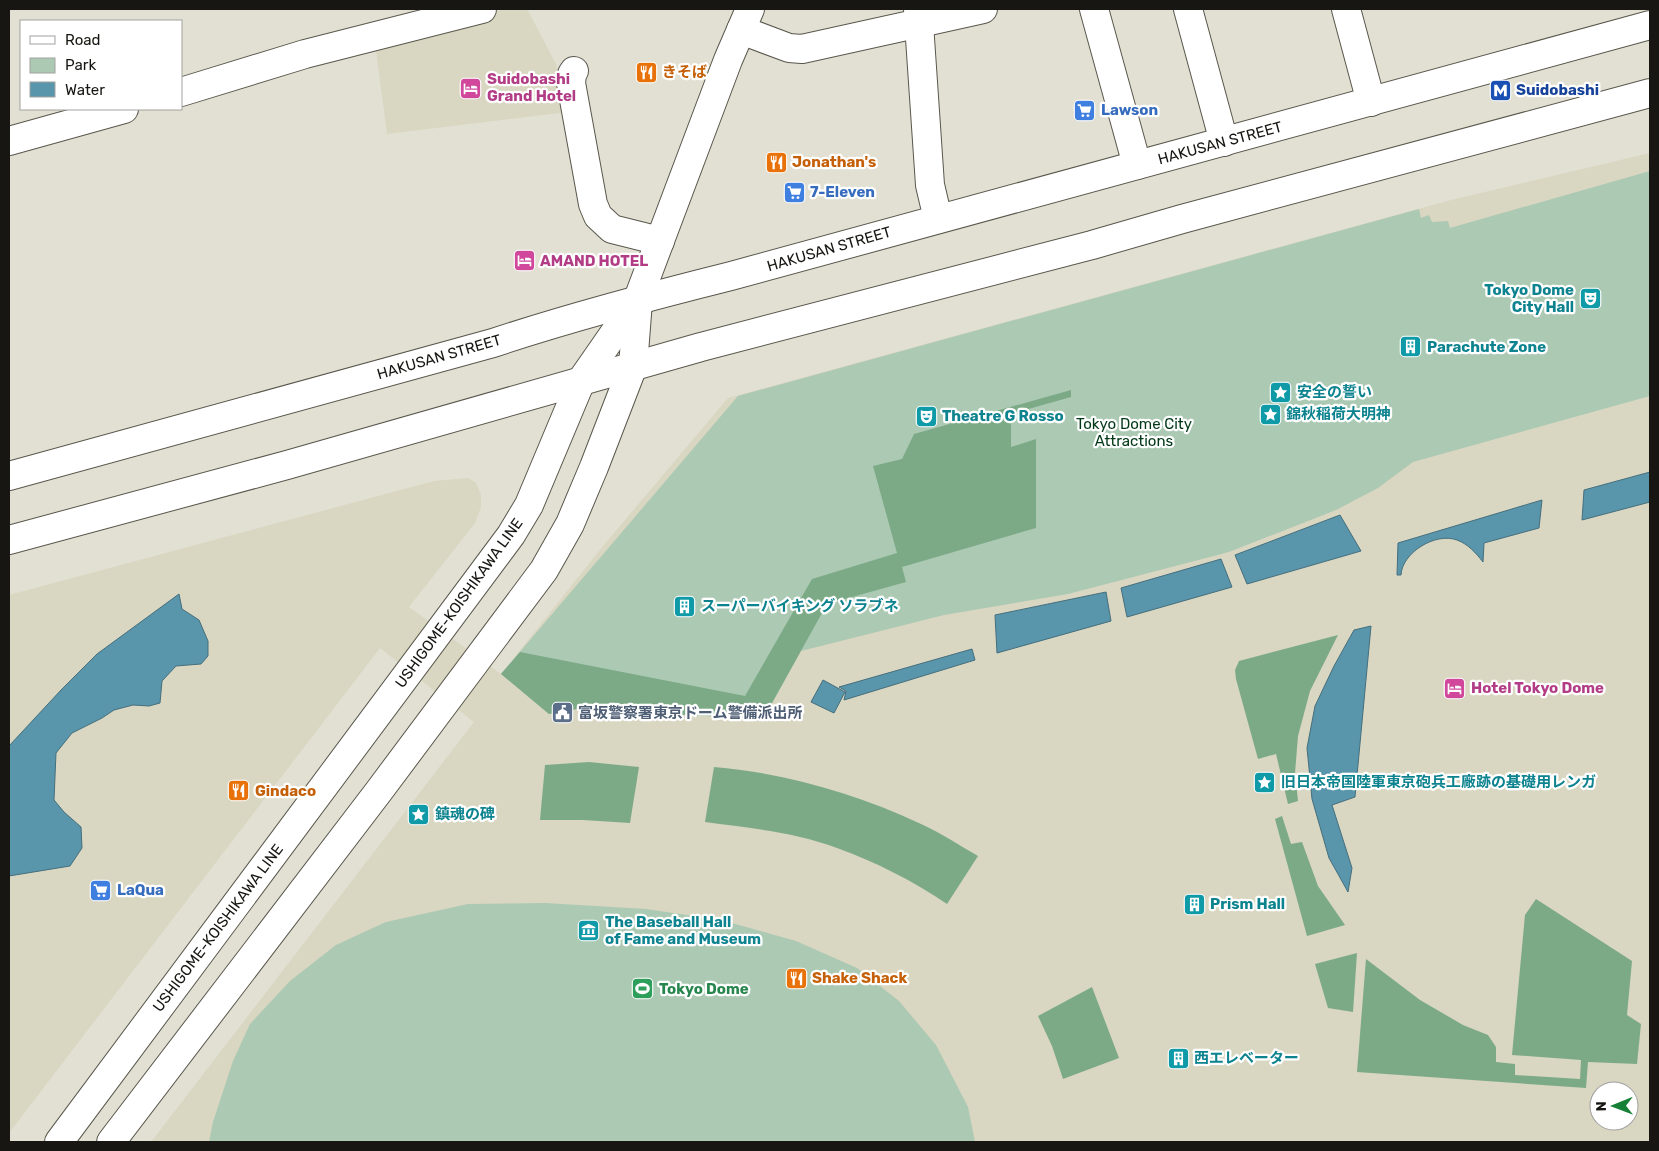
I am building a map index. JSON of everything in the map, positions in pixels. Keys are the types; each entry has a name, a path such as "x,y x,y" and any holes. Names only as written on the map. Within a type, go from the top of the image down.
{"main road":[{"path":"182,92 305,54 482,9"},
{"path":"111,1142 385,783 557,550 594,467 633,366 638,300 745,19 789,48 802,49 919,16 983,9"},
{"path":"1094,9 1137,165"},
{"path":"1188,9 1224,142"},
{"path":"1346,9 1371,102"},
{"path":"919,16 930,185 938,218"},
{"name":"HAKUSAN STREET","path":"9,476 493,343 638,300 1650,25"},
{"path":"574,71 571,83 593,204 598,216 612,229 660,241"},
{"path":"9,540 287,465 633,366 1092,245 1650,93"},
{"path":"9,141 120,110"},
{"name":"USHIGOME-KOISHIKAWA LINE","path":"59,1142 511,535 529,505 581,381 638,300"}],"shaded area":[{"name":"Suidobashi Grand Hotel","path":"505,9 527,9 556,64 567,112 387,134 375,43"},
{"path":"1650,153 1650,1142 151,1142 474,722 380,648 9,1133 9,595 434,481 468,478 476,483 481,495 481,507 475,523 409,607 501,674 603,546 728,398 1451,200"}],"green space":[{"name":"Tokyo Dome City Attractions","path":"1650,171 1650,396 1413,462 1378,488 1336,510 1229,552 1068,594 944,615 801,651 762,721 744,718 577,709 549,714 501,674 738,396 1419,209 1421,218 1429,215 1432,222 1448,221 1450,228"},
{"path":"1071,390 1071,397 1011,414 1011,447 1036,439 1036,528 902,567 906,582 827,604 762,721 744,718 577,709 549,714 501,674 520,652 745,696 812,579 897,553 873,466 902,459 914,434"},
{"path":"1338,635 1310,691 1298,736 1295,773 1298,801 1288,804 1276,754 1258,759 1235,670 1239,661"},
{"path":"589,762 639,767 630,823 540,820 545,765"},
{"path":"714,767 767,774 846,794 921,824 978,856 947,904 908,880 852,853 805,838 772,831 705,822"},
{"path":"1282,816 1291,844 1302,842 1318,886 1345,925 1307,936 1275,819"},
{"path":"1536,899 1632,961 1627,1015 1641,1024 1637,1064 1588,1062 1586,1088 1357,1072 1366,959 1420,1000 1463,1025 1488,1035 1496,1047 1496,1062 1515,1064 1515,1075 1580,1079 1581,1060 1512,1055 1525,915"},
{"name":"Tokyo Dome","path":"545,903 646,909 721,920 796,941 857,968 899,1001 936,1045 968,1107 975,1142 209,1142 213,1122 233,1061 250,1024 290,981 336,945 386,922 468,904"},
{"path":"1357,953 1353,1012 1328,1008 1315,964"},
{"path":"1092,987 1119,1058 1063,1079 1052,1046 1038,1016"}],"water":[{"path":"1650,472 1650,502 1582,520 1584,490"},
{"path":"1542,500 1539,528 1484,543 1483,562 1465,544 1448,538 1439,539 1421,546 1413,552 1407,559 1401,575 1397,575 1398,543"},
{"path":"1340,515 1361,551 1247,584 1235,555"},
{"path":"1221,559 1232,587 1127,617 1121,588"},
{"path":"1106,592 1111,621 997,653 995,615"},
{"path":"179,594 182,609 199,620 208,641 208,656 201,664 176,666 162,681 160,703 149,706 133,705 114,710 72,733 56,753 54,800 81,827 82,848 70,866 9,876 9,746 97,654"},
{"path":"1371,626 1355,797 1332,805 1352,868 1348,892 1329,858 1312,799 1307,748 1315,706 1334,666 1354,630"},
{"path":"972,649 975,660 844,700 846,691 839,687"},
{"path":"823,680 845,692 834,713 811,702"}],"place":[{"name":"きそば","path":"646,72"},
{"name":"Suidobashi Grand Hotel","path":"471,88"},
{"name":"Suidobashi","path":"1500,90"},
{"name":"Lawson","path":"1085,110"},
{"name":"Jonathan's","path":"776,162"},
{"name":"7-Eleven","path":"794,192"},
{"name":"AMAND HOTEL","path":"524,261"},
{"name":"Tokyo Dome City Hall","path":"1590,299"},
{"name":"Parachute Zone","path":"1411,347"},
{"name":"安全の誓い","path":"1281,392"},
{"name":"錦秋稲荷大明神","path":"1270,414"},
{"name":"Theatre G Rosso","path":"926,416"},
{"name":"スーパーバイキング ソラブネ","path":"685,606"},
{"name":"Hotel Tokyo Dome","path":"1455,688"},
{"name":"富坂警察署東京ドーム警備派出所","path":"562,713"},
{"name":"旧日本帝国陸軍東京砲兵工廠跡の基礎用レンガ","path":"1265,782"},
{"name":"Gindaco","path":"239,791"},
{"name":"鎮魂の碑","path":"419,814"},
{"name":"LaQua","path":"101,890"},
{"name":"Prism Hall","path":"1194,904"},
{"name":"The Baseball Hall of Fame and Museum","path":"589,931"},
{"name":"Shake Shack","path":"796,978"},
{"name":"Tokyo Dome","path":"643,989"},
{"name":"西エレベーター","path":"1178,1058"}]}
